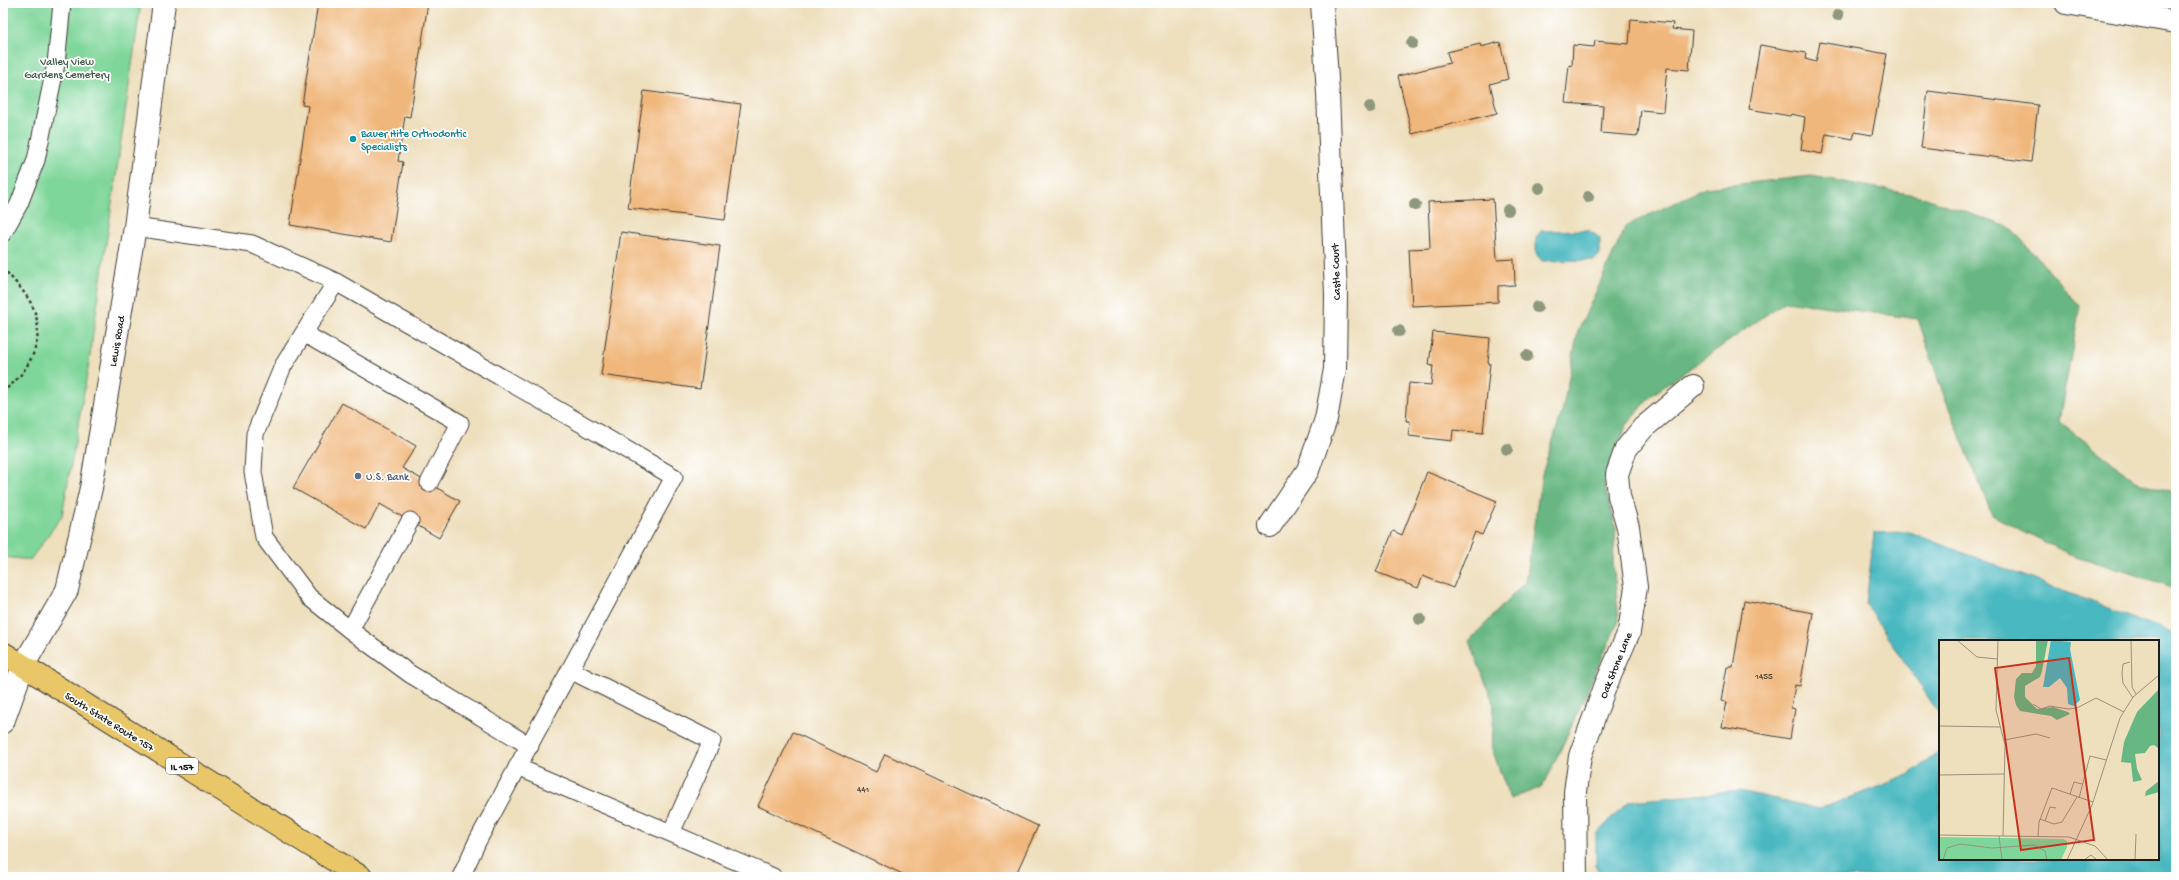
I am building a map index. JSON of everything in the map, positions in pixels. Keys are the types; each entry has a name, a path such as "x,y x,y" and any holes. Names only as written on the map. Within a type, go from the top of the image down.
{"main road":[{"name":"South State Route 157","path":"3,653 361,877"}],"street":[{"name":"Lewis Road","path":"3,722 23,666 67,590 91,488 136,227 164,3"},
{"name":"Castle Court","path":"1270,526 1308,470 1326,419 1335,369 1336,295 1328,94 1322,3"},
{"path":"2066,3 2176,22"},
{"name":"Oak Stone Lane","path":"1576,877 1575,792 1580,756 1605,687 1629,632 1636,587 1628,527 1619,496 1617,474 1626,449 1643,428 1693,386"}],"lane":[{"path":"3,233 19,204 36,160 56,64 62,3"},
{"path":"136,227 252,244 336,282 674,477 477,842 461,877"},
{"path":"336,282 305,334 283,366 255,434 253,472 264,537 309,597 350,630 410,674 530,746"},
{"path":"305,334 460,423 429,483"},
{"path":"350,630 410,521"},
{"path":"570,670 712,741 671,833"},
{"path":"517,767 773,877"}],"path":[{"path":"3,268 27,297 35,311 38,331 38,345 30,362 16,381 3,391"}],"green space":[{"name":"Valley View Gardens Cemetery","path":"3,3 141,3 88,369 62,516 30,560 3,557"},
{"path":"1811,176 1920,196 2011,228 2080,306 2059,421 2136,481 2176,493 2176,588 2067,553 1992,515 1941,388 1918,319 1786,301 1652,395 1626,426 1604,484 1616,528 1613,563 1619,620 1561,749 1542,787 1510,799 1492,749 1494,704 1469,641 1525,582 1542,474 1562,412 1578,331 1626,226 1705,188"}],"water":[{"path":"1588,230 1600,238 1600,254 1595,260 1542,261 1536,254 1536,238 1541,231"},
{"path":"1909,532 2176,634 2176,877 1603,877 1596,867 1596,834 1629,801 1740,791 1820,809 1909,775 1939,752 1939,860 2159,860 2159,640 1939,640 1939,714 1866,604 1874,533"}],"building":[{"name":"Bauer Hite Orthodontic Specialists","path":"318,3 428,3 410,117 405,116 398,161 403,162 391,242 290,225 308,106 302,105"},
{"path":"1631,19 1673,23 1672,29 1692,31 1689,70 1667,68 1663,112 1641,110 1638,136 1601,133 1603,106 1565,103 1569,65 1572,66 1573,45 1594,47 1595,41 1629,44"},
{"path":"1500,42 1508,79 1490,84 1497,113 1412,134 1398,76 1450,63 1447,52 1480,44 1481,47"},
{"path":"1820,42 1887,54 1872,135 1855,132 1853,139 1826,134 1822,154 1801,150 1805,117 1749,109 1760,45 1806,53 1805,59 1816,62"},
{"path":"644,91 741,104 725,220 628,208"},
{"path":"1928,91 2038,105 2031,162 1921,148"},
{"path":"1493,199 1497,260 1514,259 1515,285 1498,286 1498,302 1412,306 1409,249 1430,248 1428,202"},
{"path":"621,232 720,246 700,389 601,375"},
{"path":"1433,332 1490,338 1488,363 1490,363 1483,433 1453,430 1452,441 1409,436 1410,421 1406,421 1409,383 1431,385 1433,366 1429,365"},
{"name":"U.S. Bank","path":"342,403 416,446 402,468 460,501 439,538 380,504 366,529 293,488"},
{"path":"1427,472 1497,501 1482,535 1475,532 1453,588 1423,576 1418,588 1376,572 1393,531 1402,535"},
{"path":"1744,600 1813,613 1800,686 1795,685 1791,708 1795,709 1790,739 1722,727 1727,702 1721,701 1727,667 1733,667"},
{"path":"793,732 876,772 885,754 1038,826 1016,874 1022,877 909,877 758,806"}],"place":[{"name":"Bauer Hite Orthodontic Specialists","path":"353,139"},
{"name":"U.S. Bank","path":"358,476"}]}
